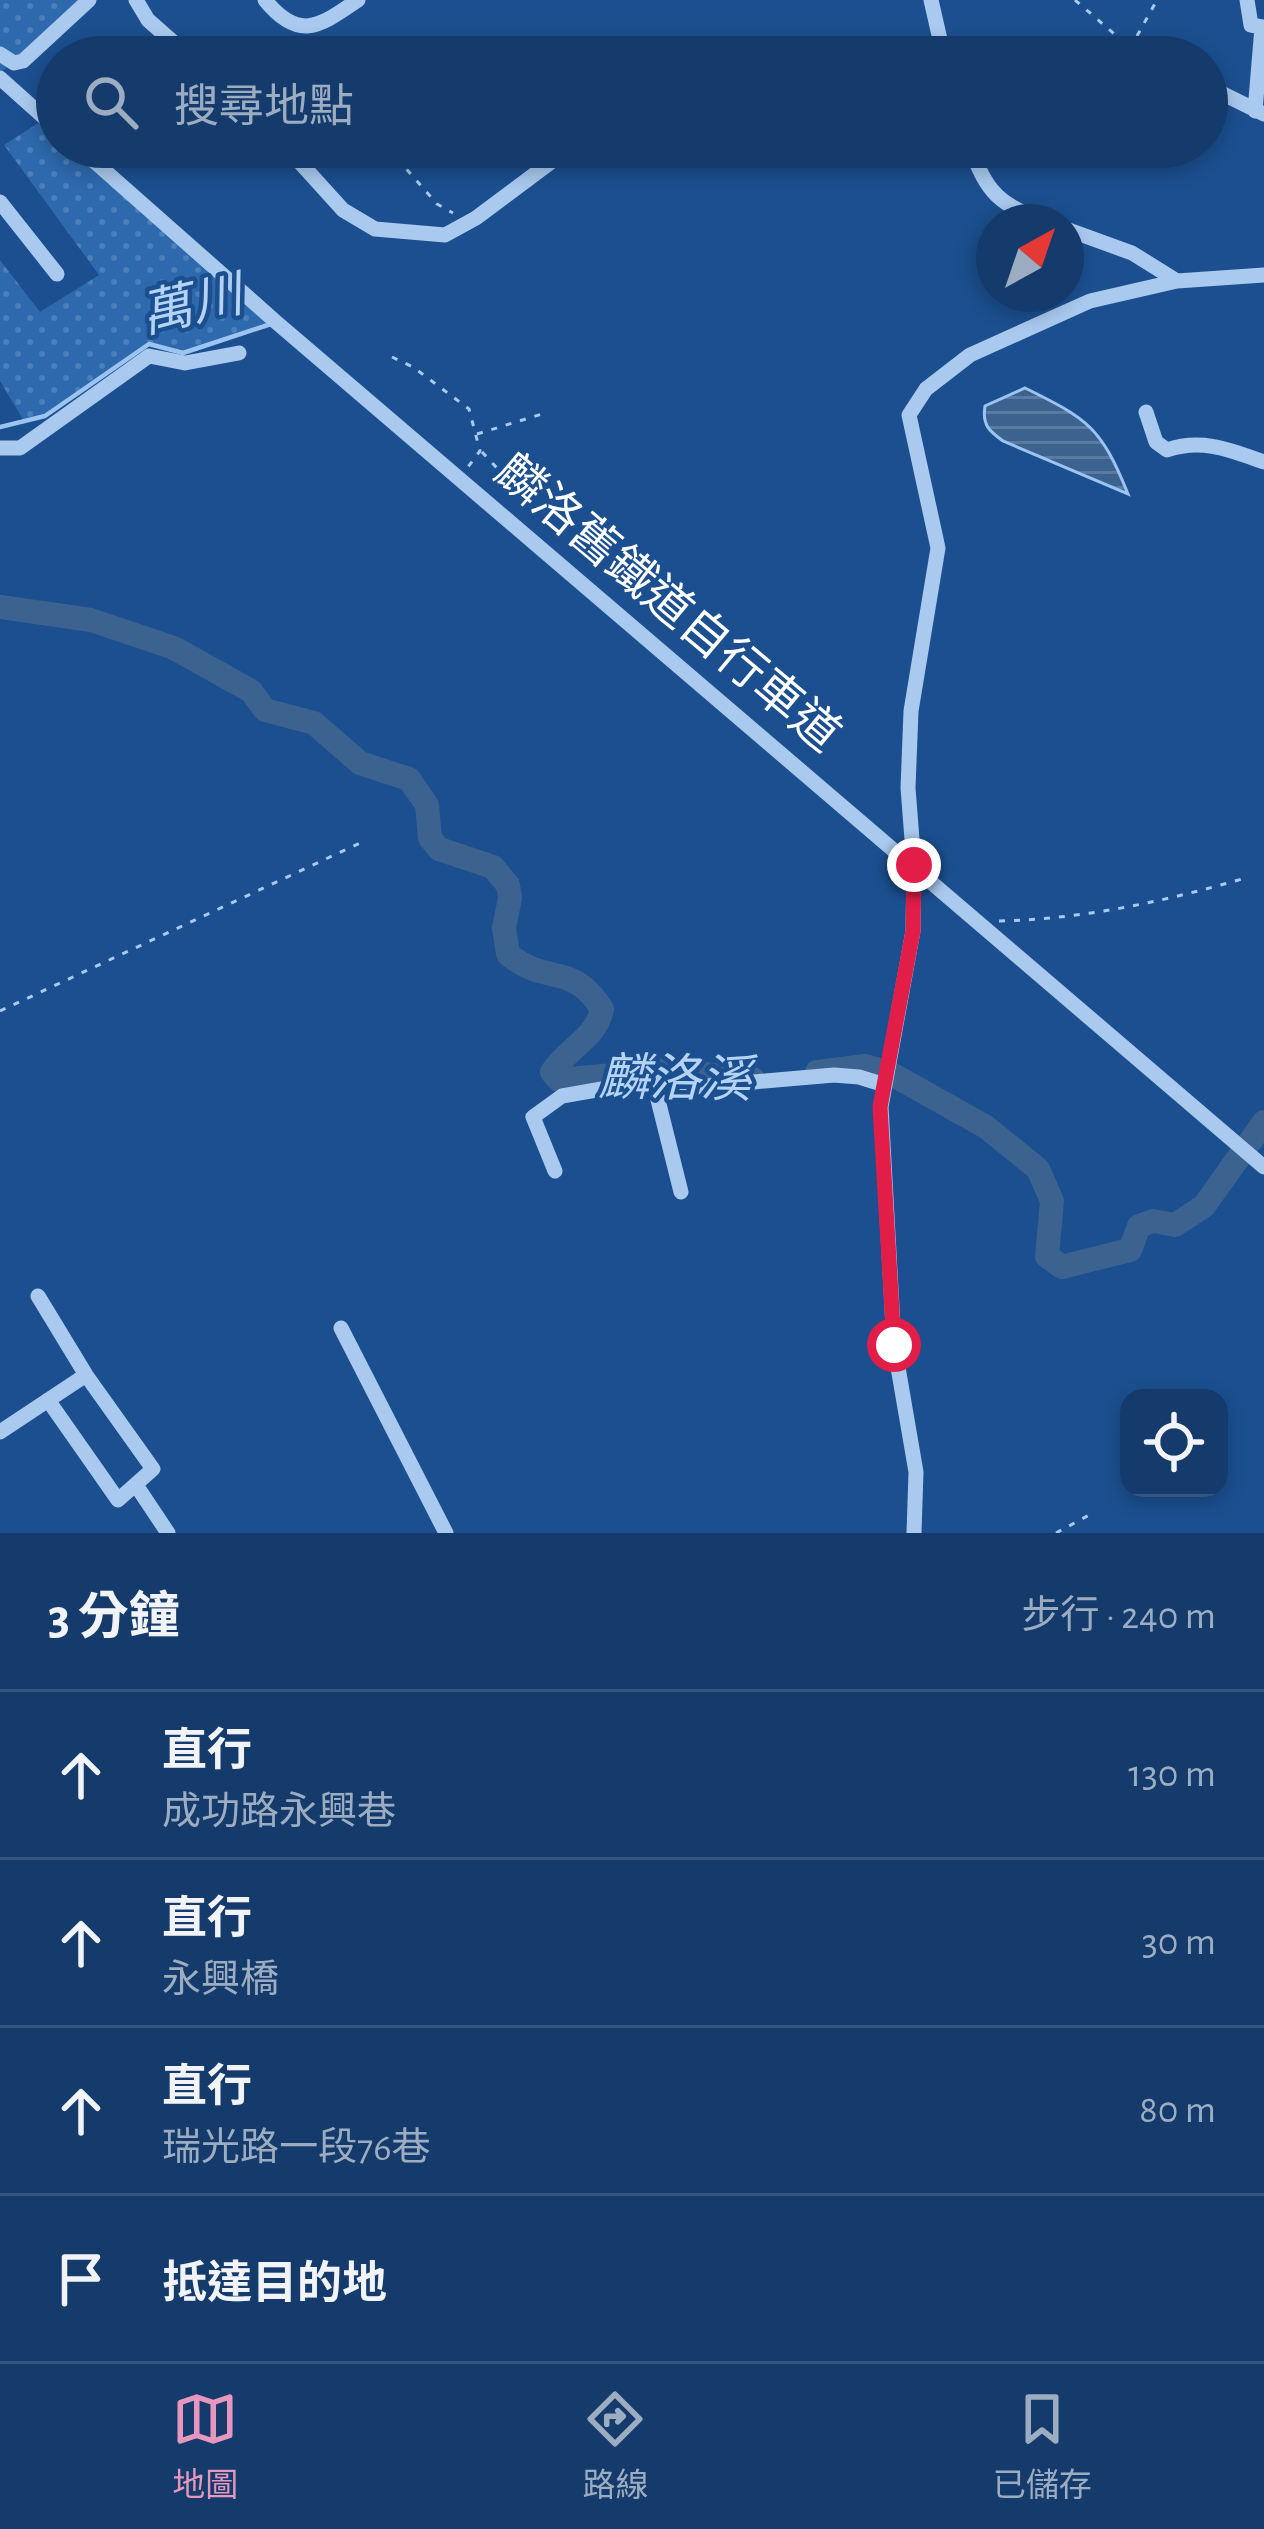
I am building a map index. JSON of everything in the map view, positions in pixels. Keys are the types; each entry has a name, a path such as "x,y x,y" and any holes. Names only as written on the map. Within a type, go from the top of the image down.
{"street":[{"path":"50,36 89,0"},
{"path":"136,0 148,20 166,36"},
{"path":"265,0 298,27 319,27 358,0"},
{"path":"931,0 939,36"},
{"path":"1228,96 1260,112 1262,28 1251,25 1247,0"},
{"path":"0,54 14,64 36,49"},
{"path":"0,78 36,110"},
{"name":"麟洛舊鐵道自行車道","path":"102,168 1261,1162"},
{"path":"305,168 343,210 375,229 445,236 542,168"},
{"path":"979,168 999,201 1006,204"},
{"path":"0,202 57,274"},
{"path":"1084,236 1132,254 1177,281"},
{"path":"914,1533 916,1472 894,1345 880,1107 913,931 910,711 938,548 909,415 926,389 970,356 1090,301 1177,281 1264,275"},
{"path":"0,448 20,448 149,356 184,363 239,353"},
{"path":"1146,412 1156,442 1167,450 1187,443 1214,445 1264,462"},
{"path":"555,1171 533,1117 562,1096 653,1080 695,1087 834,1076 885,1085"},
{"path":"653,1080 682,1192"},
{"path":"38,1296 86,1375 153,1469 118,1500 48,1400"},
{"path":"341,1328 446,1533"},
{"path":"0,1432 86,1375"},
{"path":"136,1485 168,1533"}],"path":[{"path":"1075,0 1117,36"},
{"path":"1136,36 1157,0"},
{"path":"405,168 436,204 468,222"},
{"path":"392,357 469,409 480,451 510,482 556,495"},
{"path":"476,435 542,414"},
{"path":"459,478 480,451"},
{"path":"0,1011 360,843"},
{"path":"980,922 1063,920 1176,898 1242,879"},
{"path":"1056,1533 1091,1514"}],"shaded area":[{"path":"0,0 96,0 49,36 36,36 36,46 0,73"},
{"path":"36,125 36,168 95,168 276,322 183,353 148,344 45,416 25,423 0,381 0,260 40,312 99,275 4,145"},
{"path":"1025,388 1090,428 1128,494 1003,441 990,431 985,406"}],"waterway":[{"name":"萬川","path":"0,427 45,416 149,344 183,353 271,324"},
{"name":"麟洛溪","path":"0,607 91,620 174,648 251,691 265,710 314,723 360,763 409,779 427,805 430,838 439,849 493,867 508,885 504,928 508,954 535,970 580,984 602,1009 594,1028 552,1072 559,1080 665,1070 753,1079"},
{"name":"麟洛溪","path":"817,1072 865,1066 888,1072 986,1127 1038,1169 1052,1201 1047,1256 1062,1267 1130,1250 1139,1226 1153,1221 1175,1225 1204,1206 1264,1122"}],"route":[{"path":"894,1345 880,1107 913,931 914,865"}]}
